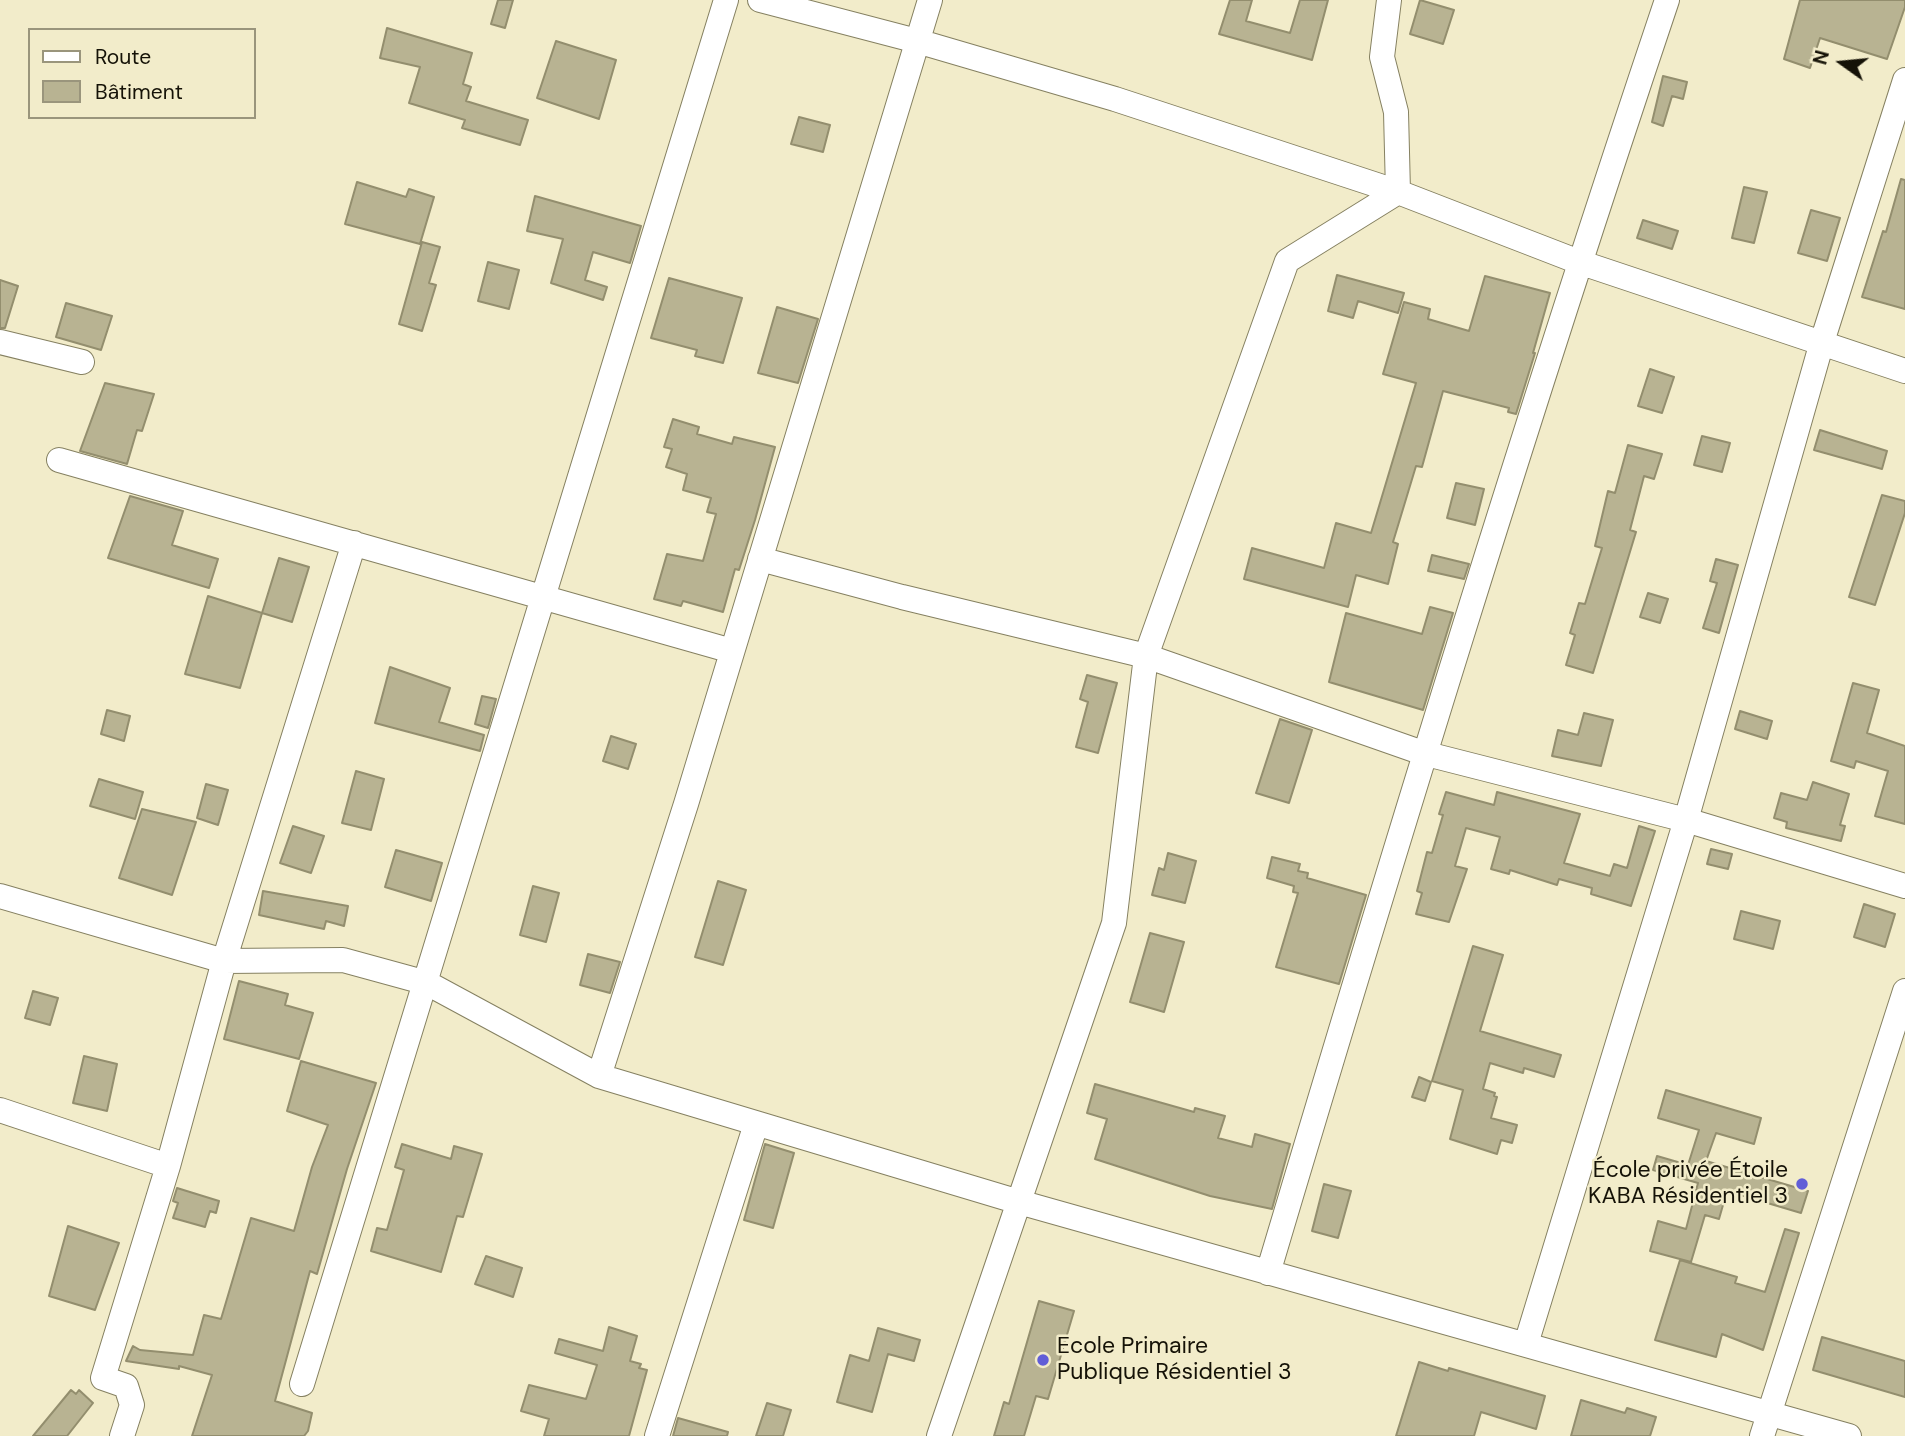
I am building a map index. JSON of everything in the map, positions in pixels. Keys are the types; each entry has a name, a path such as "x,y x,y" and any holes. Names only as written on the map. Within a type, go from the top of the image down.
{"street":[{"path":"302,1384 726,0"},
{"path":"760,0 917,41 1115,99 1398,192 1579,261 1905,371"},
{"path":"598,1076 732,651 930,0"},
{"path":"1389,0 1382,57 1396,112 1398,192"},
{"path":"1268,1273 1423,753 1579,261 1667,0"},
{"path":"1526,1344 1686,820 1822,342 1905,80"},
{"path":"939,1436 1114,923 1146,656 1287,261 1398,192"},
{"path":"0,342 82,362"},
{"path":"59,460 541,599 732,651"},
{"path":"122,1436 132,1405 126,1386 103,1378 168,1166 224,961 354,543"},
{"path":"760,559 902,597 1146,656 1423,753 1686,820 1905,886"},
{"path":"0,896 224,961 343,960 427,983 598,1076 1019,1202 1526,1344 1766,1425 1849,1436"},
{"path":"1766,1425 1905,991"},
{"path":"0,1110 168,1166"},
{"path":"657,1436 756,1124"}],"building":[{"path":"498,0 513,0 505,28 491,24"},
{"path":"1230,0 1252,0 1246,21 1290,33 1300,0 1328,0 1312,60 1219,34"},
{"path":"1420,0 1454,10 1443,44 1410,34"},
{"path":"1800,0 1905,0 1905,7 1887,59 1820,38 1810,68 1784,59"},
{"path":"387,28 472,53 463,84 471,87 466,101 528,120 520,145 462,128 465,120 409,103 420,67 380,58"},
{"path":"556,41 616,60 599,119 537,98"},
{"path":"1663,76 1687,82 1683,99 1672,96 1663,126 1652,122"},
{"path":"799,117 830,125 823,152 791,144"},
{"path":"1901,179 1905,180 1905,309 1862,297 1883,231 1886,232"},
{"path":"357,182 406,197 409,189 434,197 420,244 345,224"},
{"path":"1744,187 1767,192 1754,243 1732,238"},
{"path":"535,196 641,226 630,263 593,252 585,280 607,287 603,300 551,283 563,239 527,231"},
{"path":"1811,210 1840,218 1827,261 1798,253"},
{"path":"1643,220 1678,231 1672,249 1637,238"},
{"path":"422,242 440,247 429,283 436,285 422,331 399,324"},
{"path":"488,262 519,270 509,309 478,301"},
{"path":"1337,275 1404,293 1398,313 1358,301 1353,318 1328,311"},
{"path":"1485,276 1550,293 1516,414 1508,412 1509,408 1443,391 1422,467 1416,466 1393,542 1398,544 1388,584 1356,575 1348,607 1244,579 1252,548 1324,568 1336,523 1371,533 1416,383 1383,374 1404,302 1430,309 1428,319 1469,331"},
{"path":"669,278 742,298 723,363 695,356 697,350 651,338"},
{"path":"0,280 18,286 5,328 0,328"},
{"path":"66,303 112,316 101,350 56,337"},
{"path":"777,307 818,319 798,383 758,373"},
{"path":"1650,369 1674,377 1662,413 1638,406"},
{"path":"105,383 154,394 142,431 137,430 127,464 80,451"},
{"path":"673,419 699,427 697,434 732,444 734,437 775,447 755,520 739,570 735,569 723,612 683,601 681,606 654,599 667,554 703,561 716,514 707,512 711,498 683,490 687,474 666,467 672,449 664,447"},
{"path":"1820,430 1887,451 1882,469 1814,450"},
{"path":"1702,436 1730,443 1722,472 1694,465"},
{"path":"1628,445 1662,454 1654,479 1644,476 1630,530 1636,532 1593,673 1566,665 1575,635 1570,633 1579,603 1585,604 1602,548 1595,546 1608,491 1615,493"},
{"path":"1456,483 1484,489 1475,525 1447,518"},
{"path":"1882,495 1905,501 1905,513 1875,605 1849,597"},
{"path":"130,496 183,511 172,545 218,559 209,588 108,558"},
{"path":"1432,555 1469,564 1464,579 1428,571"},
{"path":"279,558 309,567 292,622 262,613"},
{"path":"1716,559 1738,565 1719,633 1703,628 1717,583 1710,581"},
{"path":"1648,593 1668,599 1660,623 1640,617"},
{"path":"208,596 262,613 240,688 185,674"},
{"path":"1430,607 1453,613 1423,710 1329,682 1346,613 1422,634"},
{"path":"390,667 450,688 439,722 484,735 480,751 375,723"},
{"path":"1087,675 1117,683 1098,753 1076,747 1088,702 1080,699"},
{"path":"1853,683 1879,690 1867,733 1905,746 1905,824 1875,816 1888,771 1856,761 1854,768 1831,761"},
{"path":"482,696 496,699 488,728 475,724"},
{"path":"107,710 130,716 124,741 101,734"},
{"path":"1740,711 1772,721 1767,739 1735,729"},
{"path":"1584,713 1613,720 1601,766 1552,756 1558,730 1578,735"},
{"path":"1280,719 1312,730 1289,803 1256,793"},
{"path":"611,736 636,744 628,769 603,761"},
{"path":"356,771 384,779 371,830 342,823"},
{"path":"99,779 143,792 135,819 90,806"},
{"path":"1813,782 1849,794 1840,825 1845,826 1841,841 1786,828 1787,822 1774,818 1781,793 1807,800"},
{"path":"206,784 228,790 218,825 197,818"},
{"path":"1446,792 1494,805 1497,792 1580,814 1564,863 1610,876 1614,864 1627,868 1639,826 1655,831 1631,906 1591,894 1592,888 1559,879 1557,885 1510,870 1509,874 1491,869 1500,837 1466,828 1455,866 1467,869 1449,922 1416,914 1422,893 1417,891 1427,852 1432,853 1443,815 1439,814"},
{"path":"142,809 196,822 172,895 119,878"},
{"path":"293,826 324,836 311,873 280,863"},
{"path":"1711,849 1732,854 1728,869 1707,864"},
{"path":"396,850 442,863 431,901 385,887"},
{"path":"1168,853 1196,861 1185,903 1152,895 1159,868 1164,870"},
{"path":"1272,857 1300,864 1298,871 1308,873 1307,878 1366,895 1339,984 1276,967 1298,893 1293,892 1294,886 1267,878"},
{"path":"718,881 746,890 723,965 695,957"},
{"path":"533,886 559,893 546,942 520,935"},
{"path":"263,891 348,906 344,926 326,921 324,929 259,915"},
{"path":"1864,904 1895,914 1885,947 1854,937"},
{"path":"1741,911 1780,921 1773,949 1734,939"},
{"path":"1150,933 1184,942 1164,1012 1130,1002"},
{"path":"1473,946 1503,955 1480,1031 1561,1055 1554,1077 1524,1068 1523,1073 1490,1063 1483,1089 1495,1093 1494,1096 1497,1097 1491,1118 1517,1125 1512,1143 1501,1140 1497,1154 1450,1139 1463,1090 1432,1081"},
{"path":"588,954 620,962 610,993 580,985"},
{"path":"239,981 288,994 285,1005 313,1013 299,1059 224,1039"},
{"path":"33,991 58,998 50,1025 25,1018"},
{"path":"84,1056 117,1064 107,1111 73,1103"},
{"path":"301,1061 376,1083 347,1169 317,1274 310,1271 275,1401 312,1413 308,1431 304,1436 192,1436 212,1375 179,1366 179,1369 126,1361 133,1346 140,1350 193,1355 204,1315 221,1319 251,1218 294,1231 312,1167 328,1125 287,1111"},
{"path":"1419,1077 1431,1082 1425,1101 1412,1097"},
{"path":"1095,1084 1194,1112 1195,1108 1225,1116 1218,1138 1252,1147 1255,1134 1290,1144 1272,1209 1210,1196 1095,1159 1107,1119 1087,1113"},
{"path":"1666,1090 1761,1118 1754,1144 1716,1133 1706,1161 1808,1191 1801,1213 1727,1191 1719,1219 1705,1215 1691,1262 1650,1251 1658,1221 1686,1229 1698,1183 1653,1170 1657,1156 1688,1165 1699,1130 1658,1118"},
{"path":"402,1144 451,1159 454,1146 482,1154 463,1217 457,1216 441,1272 371,1251 377,1228 387,1230 404,1170 395,1167"},
{"path":"765,1144 794,1153 773,1228 744,1220"},
{"path":"1324,1184 1351,1191 1338,1238 1312,1231"},
{"path":"177,1188 219,1201 216,1213 210,1211 205,1227 173,1218 178,1203 173,1201"},
{"path":"68,1226 119,1243 95,1310 49,1296"},
{"path":"1785,1229 1799,1233 1763,1350 1722,1334 1716,1357 1655,1340 1680,1260 1737,1277 1735,1283 1765,1292"},
{"path":"486,1256 522,1268 513,1297 475,1284"},
{"path":"1039,1301 1074,1311 1048,1399 1036,1396 1024,1436 994,1436 1004,1402 1009,1404"},
{"path":"609,1327 637,1336 630,1361 641,1364 639,1368 647,1370 629,1436 544,1436 549,1419 521,1411 529,1385 586,1399 597,1365 555,1353 559,1339 603,1351"},
{"path":"878,1328 920,1340 914,1361 888,1354 872,1412 837,1402 850,1355 869,1361"},
{"path":"1822,1337 1905,1361 1905,1397 1813,1370"},
{"path":"1419,1362 1545,1396 1536,1429 1481,1412 1474,1436 1396,1436"},
{"path":"71,1390 76,1394 79,1390 93,1403 67,1436 33,1436"},
{"path":"1581,1400 1625,1413 1627,1408 1656,1417 1650,1436 1571,1436"},
{"path":"767,1403 791,1410 783,1436 756,1436"},
{"path":"678,1418 728,1432 727,1436 673,1436"}],"place":[{"name":"École privée Étoile KABA Résidentiel 3","path":"1802,1184"},
{"name":"Ecole Primaire Publique Résidentiel 3","path":"1043,1360"}]}
